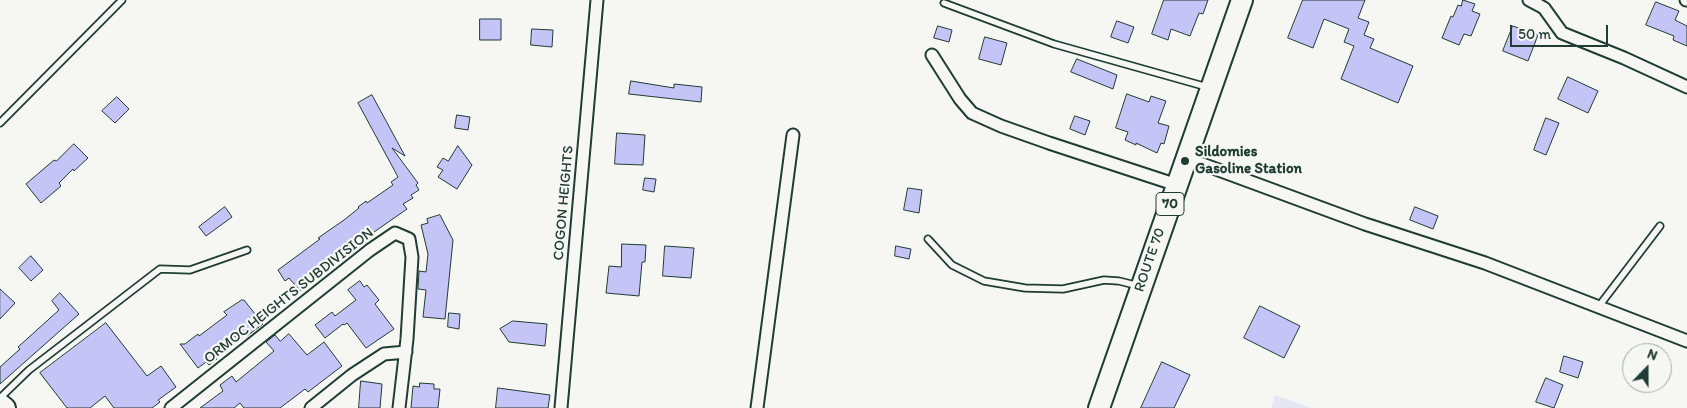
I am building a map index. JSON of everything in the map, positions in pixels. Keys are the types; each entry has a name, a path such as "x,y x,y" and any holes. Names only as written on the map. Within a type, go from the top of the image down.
{"highway":[{"name":"ROUTE 70","path":"1099,408 1242,0"},
{"path":"0,404 5,408"}],"street":[{"name":"COGON HEIGHTS","path":"561,408 597,0"},
{"path":"1529,0 1544,8 1562,33 1624,58 1687,87"},
{"path":"932,55 960,99 972,113 1001,126 1049,143 1177,185"},
{"path":"757,408 794,135"},
{"path":"1186,158 1365,224 1485,263 1687,341"},
{"name":"ORMOC HEIGHTS SUBDIVISION","path":"171,408 370,250 395,233 409,240 412,257 406,352 399,408"},
{"path":"311,408 352,375 384,354 406,352"}],"lane":[{"path":"0,123 122,0"},
{"path":"944,3 1054,44 1212,88"},
{"path":"1599,306 1660,226"},
{"path":"928,238 952,265 984,281 1025,288 1063,289 1104,280 1120,281 1141,287"},
{"path":"0,398 29,370 160,269 190,270 247,250"}],"shaded area":[{"path":"1275,395 1312,408 1271,408"}],"building":[{"path":"1164,0 1208,0 1203,14 1199,13 1190,36 1171,29 1168,40 1152,34"},
{"path":"1303,0 1365,0 1358,18 1369,22 1364,35 1374,39 1370,48 1413,66 1398,103 1341,79 1354,46 1344,42 1349,29 1324,19 1313,48 1288,38"},
{"path":"1463,0 1475,4 1472,11 1480,14 1471,36 1464,34 1459,45 1442,38 1451,16 1453,17 1458,5 1461,6"},
{"path":"1656,2 1679,11 1675,20 1687,26 1687,46 1673,40 1674,36 1646,25"},
{"path":"480,19 501,19 501,40 480,40"},
{"path":"1117,21 1134,27 1128,43 1111,37"},
{"path":"938,26 952,30 949,42 934,38"},
{"path":"1513,26 1538,35 1528,61 1503,51"},
{"path":"532,29 553,30 552,47 531,45"},
{"path":"985,37 1007,43 1001,65 979,59"},
{"path":"1077,59 1117,75 1113,89 1071,72"},
{"path":"1568,77 1598,91 1588,113 1558,99"},
{"path":"631,81 674,88 674,84 702,87 701,102 629,94"},
{"path":"1127,94 1149,102 1151,96 1166,101 1158,123 1169,126 1164,144 1161,143 1157,153 1125,140 1128,132 1116,128"},
{"path":"372,95 405,156 392,148 418,183 416,185 419,190 411,195 413,198 403,204 407,209 367,237 366,235 360,239 358,237 346,245 338,252 340,254 317,272 320,276 300,291 289,278 285,281 278,270 320,239 318,238 344,220 366,201 367,203 393,185 391,182 398,177 358,103"},
{"path":"117,97 129,109 115,123 102,111"},
{"path":"457,115 470,117 468,130 455,128"},
{"path":"1075,116 1090,121 1085,135 1070,129"},
{"path":"1546,118 1559,123 1546,155 1534,150"},
{"path":"617,133 645,135 643,165 615,164"},
{"path":"74,144 88,158 74,171 73,169 59,183 61,186 41,203 26,184 54,160 56,161"},
{"path":"458,146 472,165 457,189 438,177 443,170 437,167 443,158 448,161"},
{"path":"645,178 656,179 654,192 643,190"},
{"path":"908,188 922,190 919,213 904,210"},
{"path":"225,207 232,217 206,236 199,227"},
{"path":"1415,207 1438,216 1433,229 1410,220"},
{"path":"440,215 453,240 445,319 423,317 426,290 418,289 419,271 426,272 428,254 421,225 428,223 427,219"},
{"path":"622,244 646,245 645,262 642,262 639,296 606,293 609,266 621,267"},
{"path":"665,246 694,248 691,278 663,276"},
{"path":"896,246 911,249 909,259 895,256"},
{"path":"31,256 43,270 31,281 19,268"},
{"path":"360,281 364,287 367,285 379,300 375,304 394,329 366,348 347,323 325,338 315,325 332,312 335,316 356,300 348,290"},
{"path":"0,289 15,303 0,319"},
{"path":"60,293 79,314 0,384 0,367 20,349 18,347 59,310 52,301"},
{"path":"244,300 263,324 238,340 235,336 212,353 217,359 209,365 206,362 198,368 180,344 185,344 198,334 199,336 227,315 224,312"},
{"path":"1260,306 1300,326 1284,358 1244,338"},
{"path":"449,313 460,314 459,329 448,327"},
{"path":"513,321 547,324 545,346 509,342 500,329"},
{"path":"106,323 147,376 161,366 176,387 158,400 160,402 152,408 114,408 105,396 90,408 67,408 40,373"},
{"path":"289,334 307,355 324,342 342,366 308,392 305,389 280,408 244,408 240,403 234,408 200,408 223,391 220,385 232,376 236,382 274,351 266,342 275,335 280,341"},
{"path":"1564,356 1583,362 1578,378 1560,372"},
{"path":"1162,362 1190,375 1174,408 1141,408"},
{"path":"1546,378 1563,385 1554,408 1536,402"},
{"path":"361,381 382,384 380,408 359,408"},
{"path":"420,383 434,384 434,389 440,389 438,408 411,408 413,386 419,387"},
{"path":"498,388 550,395 548,408 496,408"}],"place":[{"name":"Sildomies Gasoline Station","path":"1185,161"}]}
